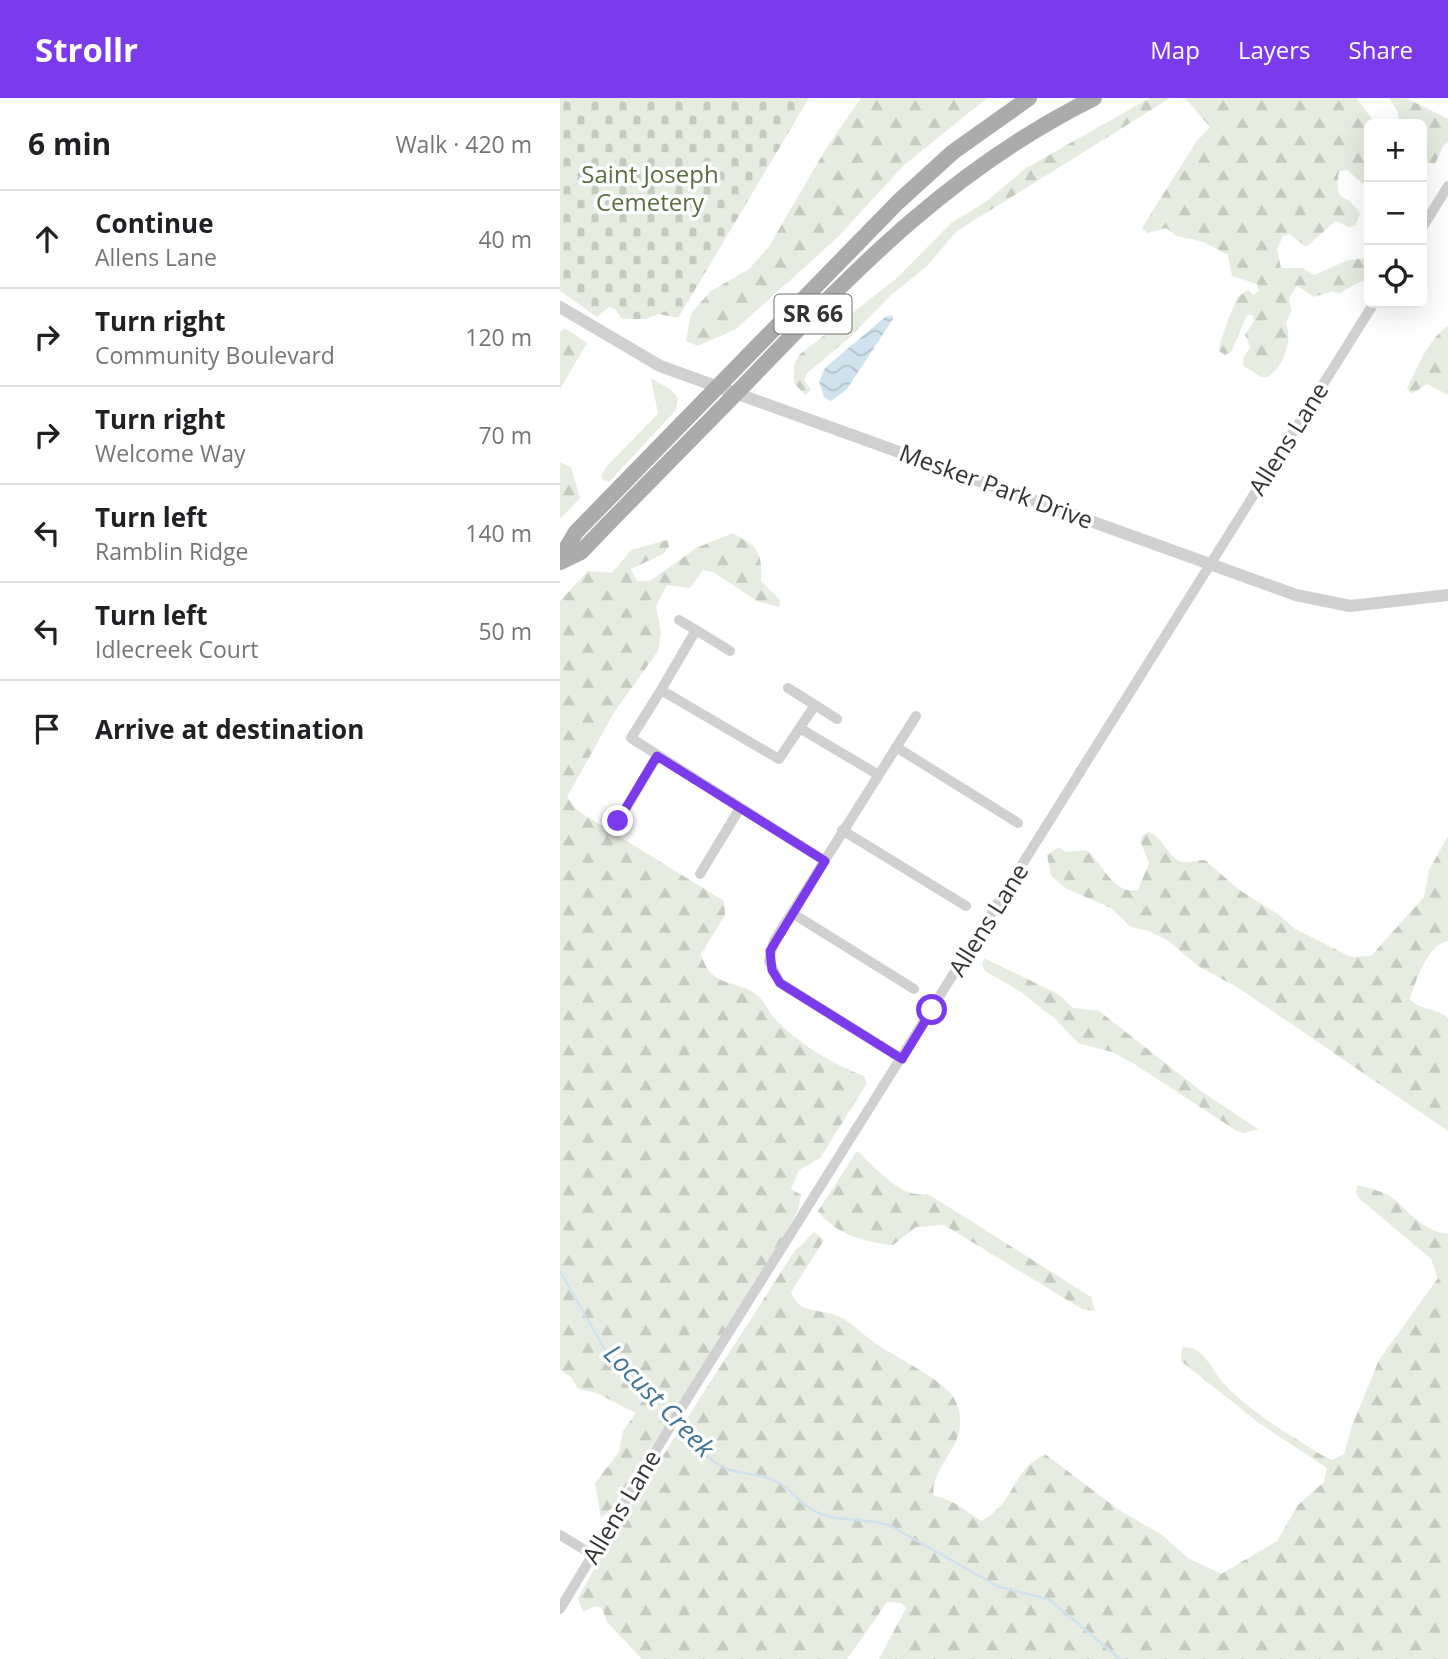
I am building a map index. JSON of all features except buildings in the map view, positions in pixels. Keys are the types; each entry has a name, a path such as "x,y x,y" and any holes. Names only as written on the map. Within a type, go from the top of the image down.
{"main road":[{"name":"SR 66","path":"560,561 569,540 928,173 990,124 1029,98"},
{"name":"SR 66","path":"560,561 581,552 877,249 928,204 997,154 1094,98"}],"street":[{"path":"1427,220 1448,187"},
{"name":"Mesker Park Drive","path":"560,307 643,358 1296,596 1334,605 1373,606 1448,594"},
{"name":"Allens Lane","path":"560,1608 687,1399 1371,308"},
{"path":"679,620 730,651"},
{"path":"696,630 631,738 825,861"},
{"path":"788,688 837,719"},
{"path":"661,690 779,759 801,729 814,705"},
{"path":"902,1059 780,983 772,970 770,951 842,830 916,716"},
{"path":"801,729 877,774"},
{"path":"896,747 1018,823"},
{"path":"618,821 657,756"},
{"path":"701,874 740,808"},
{"path":"842,830 966,906"},
{"path":"792,913 915,989"},
{"path":"560,1535 593,1555"}],"green space":[{"name":"Saint Joseph Cemetery","path":"560,98 809,98 678,318 658,314 646,319 622,319 615,309 609,307 597,317 560,291"},
{"path":"861,98 987,98 903,166 838,237 736,329 698,346 686,341 691,313 711,291 749,269 768,248 827,147"},
{"path":"1150,98 1170,98 957,231 926,267 892,294 849,338 807,373 804,380 811,390 805,395 794,383 794,365 799,355 897,278 951,223 987,201 1026,168"},
{"path":"1185,98 1356,98 1372,119 1364,119 1364,182 1347,170 1339,171 1338,190 1360,214 1355,226 1348,227 1336,221 1306,247 1290,234 1283,236 1277,249 1281,268 1303,268 1314,275 1348,260 1364,258 1364,281 1339,294 1333,291 1314,297 1297,286 1289,298 1291,311 1286,323 1286,353 1279,366 1268,377 1261,377 1244,366 1243,359 1250,347 1245,334 1254,322 1253,315 1247,315 1231,352 1225,355 1219,351 1238,297 1248,290 1253,295 1259,291 1257,284 1232,276 1228,255 1204,242 1177,236 1166,228 1147,233 1142,228 1196,142 1210,127"},
{"path":"1389,98 1406,98 1448,119 1448,142 1443,146 1435,164 1427,163 1427,119 1399,119 1398,112"},
{"path":"1448,326 1448,395 1427,384 1411,394 1407,388 1424,354"},
{"path":"565,328 587,343 560,389 560,332"},
{"path":"651,378 671,390 678,398 676,410 609,482 603,480 601,475 608,465 658,414"},
{"path":"560,462 571,467 580,498 560,519"},
{"path":"733,533 757,551 761,563 761,581 780,600 779,607 757,601 713,572 703,570 690,588 667,585 656,606 661,633 658,651 615,711 567,797 578,811 724,901 725,915 701,954 711,973 758,996 775,1019 797,1039 829,1060 864,1076 867,1083 820,1158 799,1170 791,1189 801,1195 798,1210 753,1292 611,1509 601,1518 595,1483 619,1452 623,1431 636,1413 600,1395 578,1389 572,1378 560,1370 560,601 588,571 612,573 631,550 667,540 669,546 663,554 631,569 637,581 650,581 696,548"},
{"path":"1148,832 1158,838 1177,860 1205,860 1238,889 1279,915 1295,929 1351,957 1371,956 1424,897 1429,870 1448,836 1448,941 1434,949 1429,956 1410,999 1448,1018 1448,1131 1240,989 1198,966 1167,940 1149,931 1131,927 1111,908 1067,889 1051,876 1047,855 1059,847 1065,852 1086,850 1121,888 1138,890 1149,863 1141,843 1142,836"},
{"path":"984,958 1058,994 1073,1008 1099,1011 1201,1091 1258,1129 1244,1133 1237,1131 1131,1062 1112,1052 1078,1043 1054,1018 1021,992 985,971 982,964"},
{"path":"857,1151 899,1187 908,1192 928,1194 1091,1297 1095,1311 1082,1309 944,1225 916,1227 893,1245 851,1236 833,1226 818,1211"},
{"path":"1358,1185 1390,1196 1425,1226 1448,1234 1448,1659 879,1659 906,1608 901,1603 887,1602 847,1659 642,1659 607,1622 602,1608 595,1606 583,1612 578,1598 619,1524 794,1252 814,1232 824,1240 791,1292 795,1300 806,1308 844,1319 878,1345 932,1378 951,1394 956,1402 960,1417 959,1430 937,1475 934,1496 954,1503 982,1521 1004,1502 1028,1466 1045,1454 1119,1510 1162,1535 1188,1558 1221,1574 1277,1541 1298,1505 1324,1482 1327,1468 1259,1423 1181,1361 1182,1348 1196,1350 1201,1354 1235,1395 1285,1432 1332,1460 1344,1454 1352,1426 1379,1360 1438,1278 1431,1259 1359,1198 1356,1192"}],"water":[{"path":"892,315 893,319 847,389 831,401 824,397 819,381 825,368 885,317"}],"waterway":[{"name":"Locust Creek","path":"560,1271 604,1348 622,1367 648,1386 673,1415"},
{"name":"Locust Creek","path":"677,1420 719,1465 773,1480 818,1513 891,1526 997,1586 1050,1600 1120,1659"}],"route":[{"path":"618,821 657,756 825,861 770,951 769,961 780,983 902,1059 932,1010"}]}
